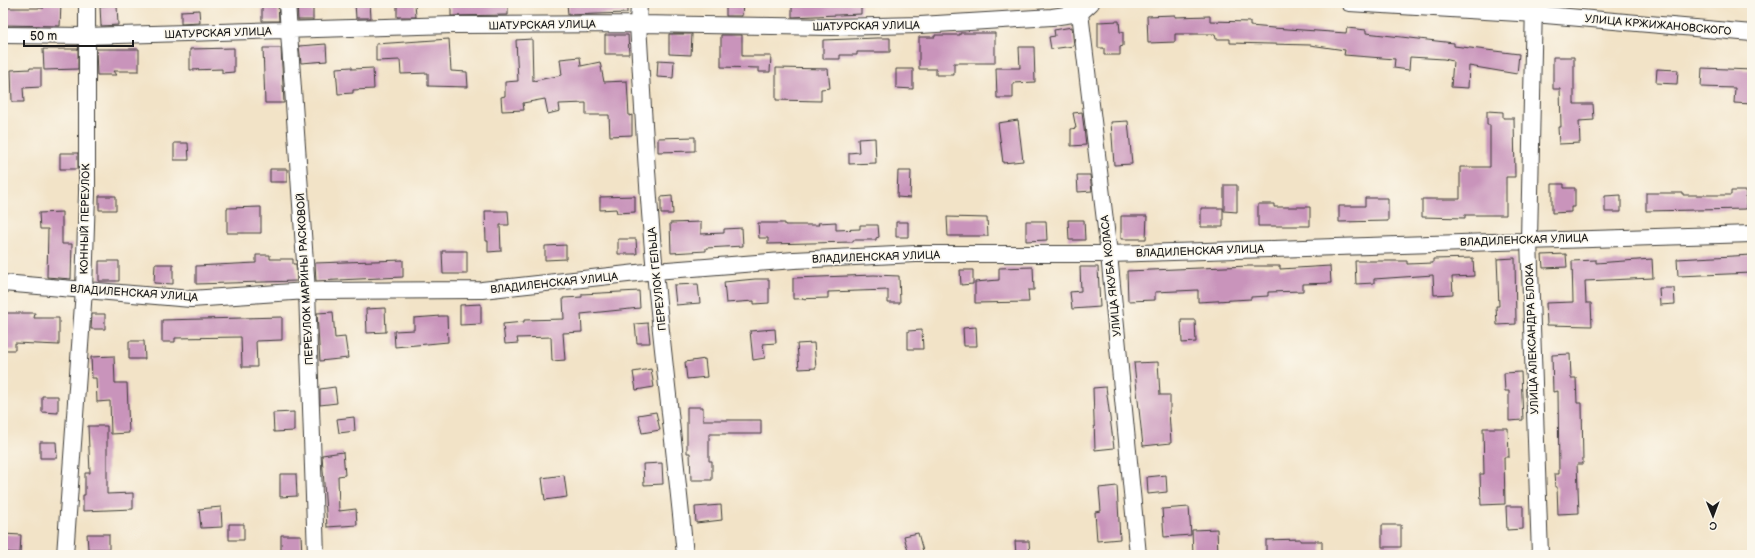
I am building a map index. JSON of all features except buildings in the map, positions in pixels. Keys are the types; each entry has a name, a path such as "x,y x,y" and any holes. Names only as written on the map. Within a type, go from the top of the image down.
{"street":[{"name":"КОННЫЙ ПЕРЕУЛОК","path":"65,555 84,290 87,193 87,3"},
{"name":"ПЕРЕУЛОК МАРИНЫ РАСКОВОЙ","path":"288,3 307,291 316,555"},
{"name":"ПЕРЕУЛОК ГЕЛЬЦА","path":"638,3 646,163 655,272 676,455 684,555"},
{"name":"УЛИЦА КРЖИЖАНОВСКОГО","path":"1348,3 1534,9 1752,32"},
{"name":"ШАТУРСКАЯ УЛИЦА","path":"3,35 86,36 453,26 638,24 832,27 920,25 1044,18 1086,8"},
{"name":"УЛИЦА ЯКУБА КОЛАСА","path":"1086,8 1138,555"},
{"name":"УЛИЦА АЛЕКСАНДРА БЛОКА","path":"1534,9 1529,240 1540,555"},
{"name":"ВЛАДИЛЕНСКАЯ УЛИЦА","path":"3,283 191,299 307,291 482,290 655,272 794,260 916,254 1109,254 1752,234"}]}
